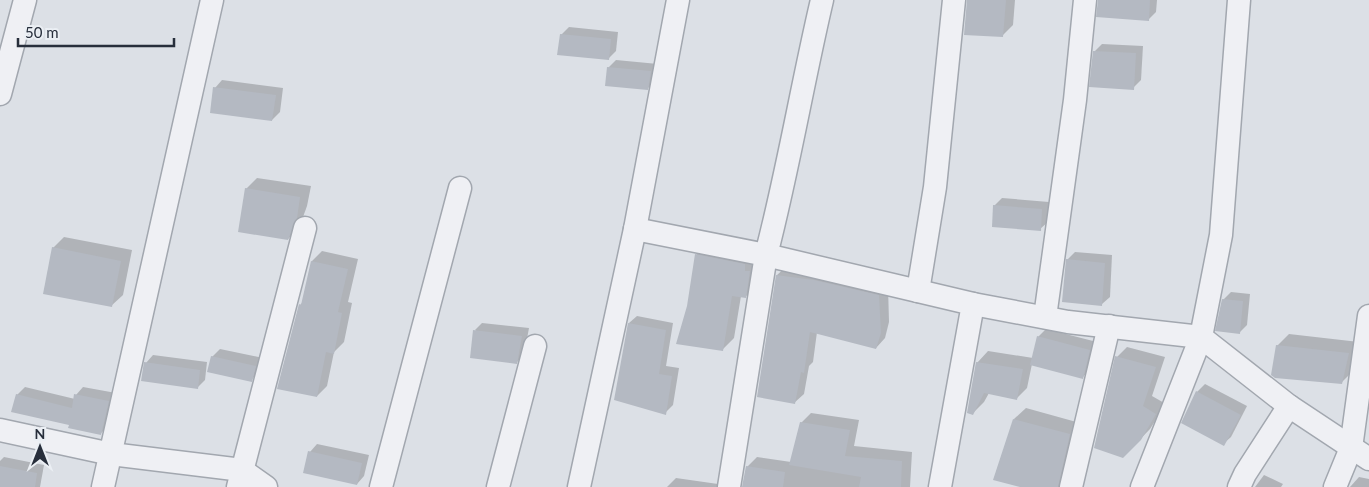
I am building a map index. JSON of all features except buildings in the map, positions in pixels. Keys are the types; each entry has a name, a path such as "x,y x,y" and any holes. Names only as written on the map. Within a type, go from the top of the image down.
{"street":[{"path":"0,94 25,0"},
{"path":"103,487 212,0"},
{"path":"579,487 635,229 678,0"},
{"path":"729,487 766,255 786,178 809,50 822,0"},
{"path":"918,291 935,187 954,0"},
{"path":"1045,317 1075,100 1085,0"},
{"path":"1142,487 1201,338 1221,235 1239,0"},
{"path":"381,487 460,188"},
{"path":"240,479 305,228"},
{"path":"635,229 766,255 973,304 1045,317 1201,338 1288,406 1360,453"},
{"path":"940,487 973,304"},
{"path":"1334,487 1360,453 1369,316"},
{"path":"1071,487 1109,326"},
{"path":"498,487 535,346"},
{"path":"1239,487 1245,474 1288,406"},
{"path":"0,430 240,479 266,487"}]}
